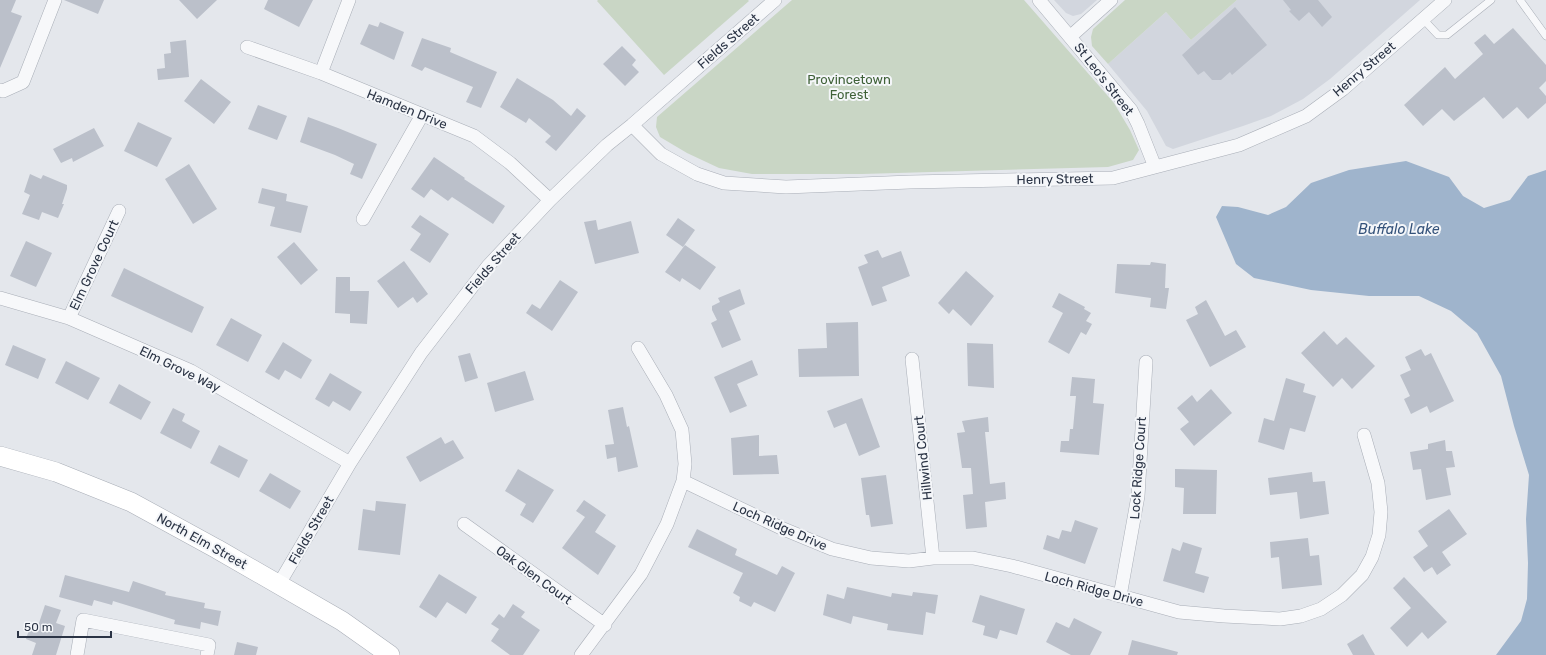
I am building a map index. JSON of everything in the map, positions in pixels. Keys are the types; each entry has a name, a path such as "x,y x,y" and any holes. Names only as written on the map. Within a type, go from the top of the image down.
{"main road":[{"name":"North Elm Street","path":"0,456 56,472 131,502 279,584 342,621 381,652"}],"street":[{"path":"0,90 3,91 23,82 56,0"},
{"path":"321,73 349,0"},
{"name":"Fields Street","path":"279,584 350,463 422,353 488,266 550,200 607,145 775,0"},
{"name":"St Leo's Street","path":"1039,0 1131,110 1155,167"},
{"path":"1070,36 1111,0"},
{"name":"Henry Street","path":"632,125 661,154 697,174 724,183 786,187 910,182 1113,178 1239,145 1306,116 1343,89 1444,0"},
{"name":"Hamden Drive","path":"247,47 321,73 474,136 510,163 550,200"},
{"path":"364,219 422,114"},
{"name":"Elm Grove Court","path":"70,318 119,212"},
{"name":"Elm Grove Way","path":"0,298 70,318 191,371 350,463"},
{"path":"582,655 641,574 667,524 683,481 685,464 682,430 666,395 638,348"},
{"name":"Hillwind Court","path":"912,358 933,558"},
{"name":"Lock Ridge Court","path":"1120,596 1138,496 1146,362"},
{"name":"Loch Ridge Drive","path":"683,481 781,528 832,549 871,558 909,561 933,558 973,558 1180,612 1280,619 1301,616 1321,609 1342,595 1362,574 1372,557 1379,535 1381,512 1378,483 1364,435"},
{"name":"Oak Glen Court","path":"464,524 605,625"},
{"path":"77,655 83,620 209,645 207,655"}],"lane":[{"path":"1423,19 1438,35 1446,35 1491,0"},
{"path":"1520,0 1546,36"}],"shaded area":[{"path":"1054,0 1097,0 1081,14 1073,16 1066,13"},
{"path":"1237,0 1420,0 1330,79 1303,99 1271,116 1243,126 1173,149 1166,146 1147,111 1108,64 1166,12 1191,40"}],"green space":[{"name":"Provincetown Forest","path":"792,0 1024,0 1114,103 1130,130 1139,150 1133,160 1108,167 862,174 752,174 719,168 687,153 660,137 656,127 657,117"},
{"path":"1125,0 1237,0 1191,40 1166,12 1108,64 1092,46 1091,37 1093,29"},
{"path":"597,1 749,1 664,75"}],"water":[{"name":"Buffalo Lake","path":"1406,161 1449,177 1463,196 1484,208 1510,200 1528,176 1546,170 1546,655 1496,655 1521,621 1527,599 1528,563 1526,519 1529,475 1501,376 1477,333 1451,311 1419,296 1369,296 1311,290 1254,278 1236,264 1216,217 1222,206 1238,207 1268,215 1286,207 1311,183 1349,170"}],"building":[{"path":"0,0 16,0 11,12 22,16 0,68"},
{"path":"64,0 104,0 98,14"},
{"path":"179,0 217,0 197,19"},
{"path":"268,0 313,0 299,27 264,9"},
{"path":"1283,0 1318,0 1332,17 1322,27 1309,12 1299,21 1289,11 1291,10"},
{"path":"1235,7 1267,45 1232,75 1230,72 1221,80 1212,80 1204,71 1198,75 1182,55"},
{"path":"380,22 404,32 394,60 360,44 369,24 378,27"},
{"path":"1513,28 1546,65 1546,81 1539,88 1546,96 1546,103 1528,119 1517,107 1503,119 1484,97 1454,121 1442,109 1423,126 1404,105 1445,67 1455,79 1483,54 1474,43 1485,34 1494,44"},
{"path":"422,38 451,48 450,52 497,72 481,108 466,102 473,87 425,67 422,71 411,66"},
{"path":"186,40 189,77 158,80 157,69 165,68 164,54 171,53 170,42"},
{"path":"622,46 636,60 632,65 639,72 625,86 603,64"},
{"path":"517,78 553,100 571,116 577,108 586,116 556,151 545,142 551,136 529,118 526,123 500,107"},
{"path":"201,79 231,102 214,124 184,101"},
{"path":"258,105 287,116 277,140 248,129"},
{"path":"308,117 377,144 362,179 350,174 354,164 300,142"},
{"path":"138,122 172,138 157,167 124,151"},
{"path":"94,128 104,146 73,162 72,158 61,163 53,149"},
{"path":"434,157 505,206 493,224 452,197 448,201 431,189 424,198 411,189"},
{"path":"189,164 217,209 193,224 165,179"},
{"path":"30,174 41,179 43,175 67,185 62,204 64,204 58,218 42,212 39,220 22,214 30,195 24,192"},
{"path":"262,188 287,194 286,201 308,206 301,233 270,226 275,207 258,203"},
{"path":"420,215 449,234 430,263 410,250 421,234 411,227"},
{"path":"678,218 695,230 683,247 666,235"},
{"path":"596,220 598,230 631,221 639,253 595,264 584,222"},
{"path":"26,241 52,253 36,287 10,276"},
{"path":"294,242 318,270 301,285 277,257"},
{"path":"685,245 716,267 700,290 682,278 680,282 665,272"},
{"path":"878,250 882,258 901,251 910,276 882,287 887,301 872,306 858,267 868,263 864,255"},
{"path":"404,261 428,294 417,303 413,297 398,308 377,281"},
{"path":"1151,262 1166,264 1165,288 1169,288 1166,309 1150,307 1151,298 1115,293 1117,264 1150,265"},
{"path":"124,268 204,307 192,333 111,296"},
{"path":"966,271 994,296 971,326 953,309 949,314 938,303"},
{"path":"336,277 350,277 350,291 369,291 367,324 350,323 350,314 335,313"},
{"path":"560,280 578,292 552,331 526,313 532,304 540,309"},
{"path":"740,289 745,304 729,311 741,340 722,348 711,323 717,320 712,310 712,306 720,302 718,298"},
{"path":"1059,293 1085,307 1084,309 1091,313 1086,321 1092,324 1086,335 1081,332 1069,354 1048,342 1063,313 1052,307"},
{"path":"1206,300 1225,336 1236,330 1246,347 1210,367 1186,320 1198,314 1195,307"},
{"path":"231,318 262,335 248,362 216,345"},
{"path":"858,322 859,376 799,377 798,349 827,348 826,323"},
{"path":"1324,331 1337,345 1346,337 1375,366 1352,389 1342,378 1333,387 1301,353"},
{"path":"283,342 312,360 301,379 285,370 279,380 265,372"},
{"path":"967,343 993,344 994,388 968,386"},
{"path":"13,345 46,359 38,379 5,365"},
{"path":"1421,349 1425,356 1431,353 1454,401 1430,413 1427,406 1411,414 1404,399 1410,396 1400,375 1411,370 1405,357"},
{"path":"470,353 478,378 465,382 458,356"},
{"path":"752,360 758,375 737,384 747,406 730,413 714,377"},
{"path":"66,361 100,378 88,400 55,383"},
{"path":"525,371 534,400 495,412 487,383"},
{"path":"330,373 362,392 350,411 333,401 329,407 315,399"},
{"path":"1072,377 1095,379 1093,403 1104,404 1099,455 1060,452 1061,441 1069,441 1070,429 1073,429 1076,396 1070,396"},
{"path":"1286,378 1305,384 1303,392 1316,396 1305,432 1290,428 1284,450 1258,442 1264,418 1274,421"},
{"path":"119,384 151,402 141,420 109,403"},
{"path":"1211,389 1232,413 1194,446 1180,429 1189,422 1177,408 1192,395 1197,402"},
{"path":"862,398 880,447 859,456 846,423 834,428 827,411"},
{"path":"623,407 627,427 629,426 638,467 618,472 616,457 607,459 605,445 614,444 608,410"},
{"path":"173,408 185,414 182,421 200,431 191,449 160,433"},
{"path":"988,417 989,432 985,432 990,484 1005,482 1006,499 985,502 987,527 966,529 963,495 973,494 971,468 962,468 957,433 965,432 962,421"},
{"path":"759,435 759,456 777,455 779,474 733,475 731,438"},
{"path":"441,437 445,444 453,440 464,458 420,482 406,457"},
{"path":"1445,440 1446,451 1452,451 1455,467 1446,468 1451,495 1426,500 1421,469 1413,470 1410,452 1428,449 1428,444"},
{"path":"219,445 248,460 239,478 210,463"},
{"path":"518,469 554,490 533,523 520,515 526,504 505,491"},
{"path":"1175,469 1217,470 1216,514 1183,514 1184,488 1175,487"},
{"path":"1312,472 1313,482 1325,481 1329,514 1300,519 1297,492 1270,495 1268,478"},
{"path":"270,473 301,491 290,509 259,491"},
{"path":"886,475 893,524 871,527 869,515 866,515 861,478"},
{"path":"584,500 606,515 595,532 616,546 598,575 562,548 585,517 576,511"},
{"path":"376,501 406,504 400,555 358,550 363,509 375,511"},
{"path":"1449,509 1467,534 1442,552 1451,565 1437,575 1432,567 1424,572 1413,557 1428,546 1418,531"},
{"path":"1075,520 1098,528 1085,564 1043,549 1047,535 1059,539 1062,530 1071,532"},
{"path":"697,529 737,549 735,555 777,575 782,566 795,573 775,612 754,602 751,607 739,601 740,597 733,593 743,573 688,547"},
{"path":"1308,538 1310,556 1319,555 1322,585 1282,589 1279,557 1271,558 1270,542"},
{"path":"1183,542 1202,548 1195,573 1209,577 1204,593 1163,581 1172,548 1180,551"},
{"path":"439,574 477,597 466,614 447,602 436,618 419,607"},
{"path":"65,575 129,592 133,581 166,592 165,595 205,603 204,608 221,611 218,626 201,622 200,629 174,624 175,620 113,601 112,605 94,600 92,606 59,597"},
{"path":"1404,577 1447,622 1428,639 1422,632 1407,647 1390,628 1411,608 1393,588"},
{"path":"847,587 891,597 892,593 912,596 913,592 938,595 935,614 926,612 923,635 887,630 888,624 853,616 851,624 823,615 827,594 844,599"},
{"path":"980,595 1025,609 1017,635 1000,630 997,639 983,635 985,626 972,622"},
{"path":"513,604 525,612 521,617 540,630 523,655 510,655 491,641 499,629 491,624 499,614 504,618"},
{"path":"45,605 61,610 56,623 65,626 56,655 32,655 36,643 26,639 29,630 36,632"},
{"path":"1074,618 1102,632 1090,655 1071,655 1046,642 1056,622 1069,628"},
{"path":"1363,634 1375,655 1353,655 1347,644"},
{"path":"1132,640 1178,652 1177,655 1128,655"},
{"path":"237,642 258,647 256,655 234,655"}]}
